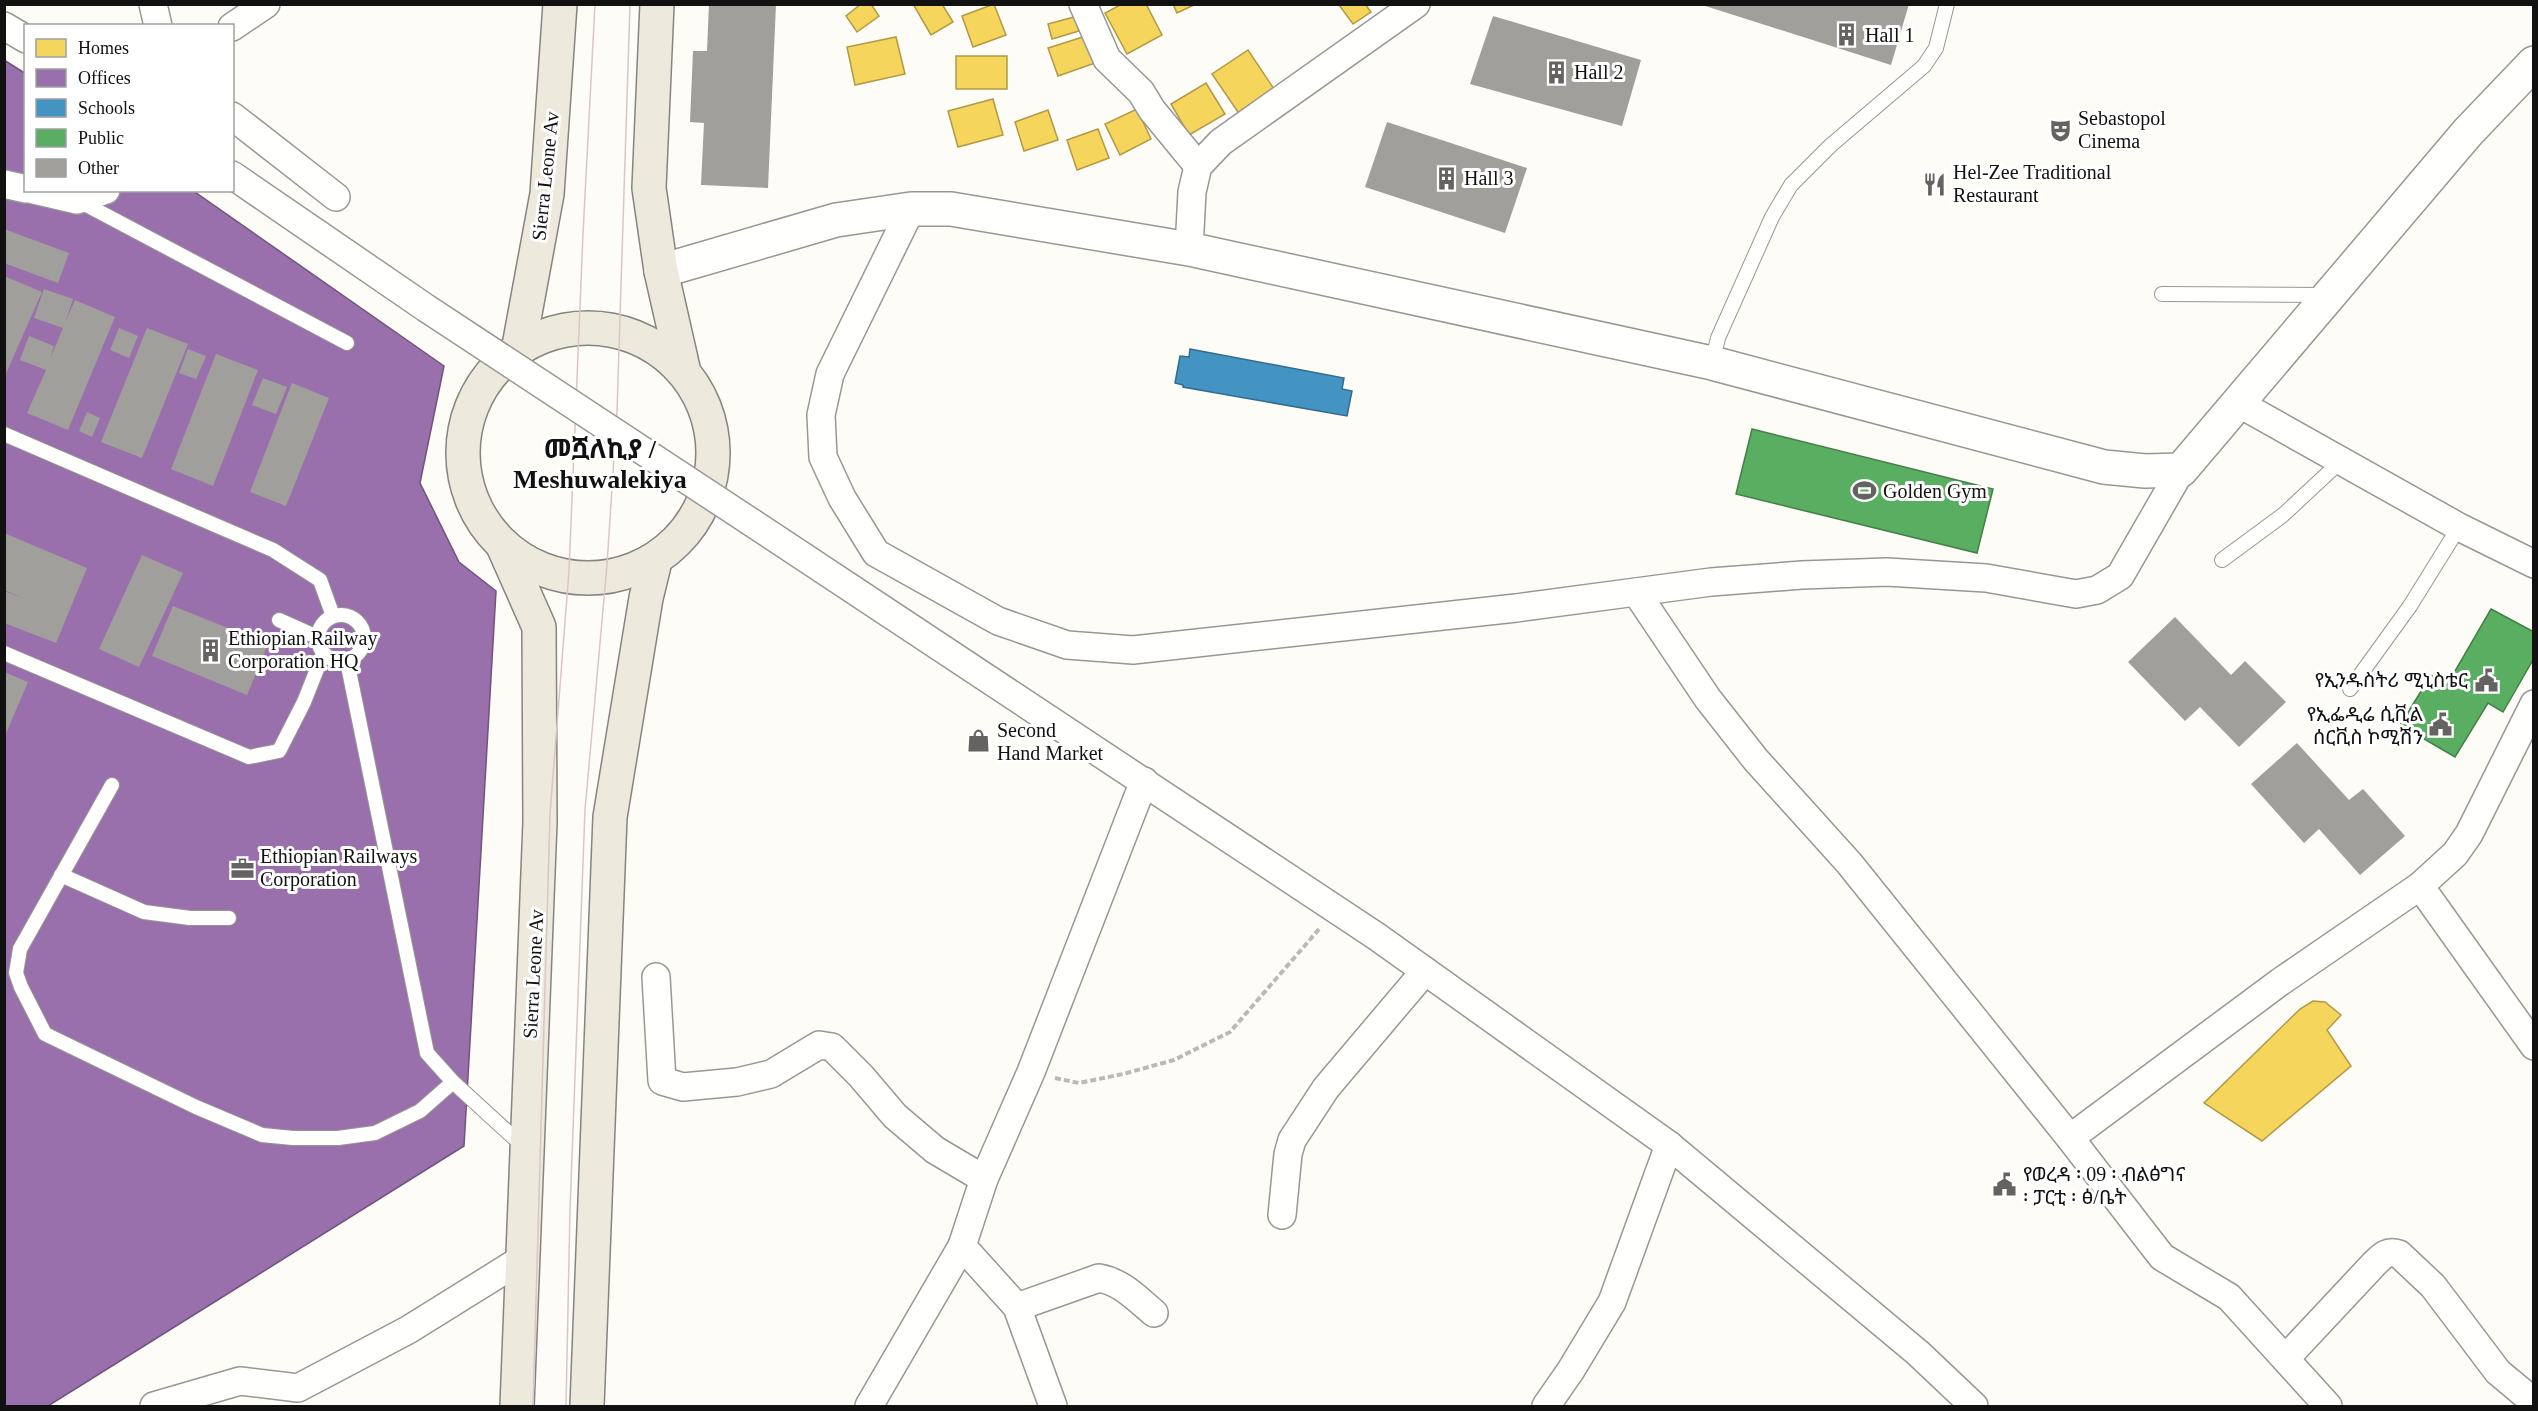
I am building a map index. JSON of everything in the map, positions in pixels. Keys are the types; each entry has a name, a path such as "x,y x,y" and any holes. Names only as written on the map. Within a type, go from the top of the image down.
{"main road":[{"name":"Sierra Leone Av","path":"519,346 547,194 560,4"},
{"path":"657,4 649,188 661,271 683,368 710,416 715,471 695,522 655,561 618,576 578,579 539,569 504,548 476,511 462,466 465,420 486,378 519,346 561,329 605,327 648,341 683,368"},
{"name":"Sierra Leone Av","path":"504,548 539,627 540,822 525,1149 517,1407"},
{"path":"587,1407 610,817 646,598 655,561"}],"street":[{"path":"153,4 158,24"},
{"path":"234,26 266,4"},
{"path":"1083,4 1107,59 1141,92 1152,110 1198,166"},
{"path":"1189,249 1192,192 1198,166 1221,141 1410,6"},
{"path":"4,26 24,38"},
{"path":"911,209 830,374 821,415 823,457 842,498 876,553 998,621 1067,645 1133,650 1516,608 1710,582 1802,575 1887,572 1986,578 2076,594 2097,590 2120,576 2181,470 2468,132 2534,63"},
{"path":"234,118 336,197"},
{"path":"234,176 426,308 1144,782 1425,971 1669,1145 1918,1353 1974,1407"},
{"path":"4,184 24,189"},
{"path":"43,192 77,200 100,192"},
{"path":"661,271 836,219 911,209 951,209 1189,249 1712,363 2104,466 2145,471 2181,470"},
{"path":"2238,403 2459,527 2534,564"},
{"path":"1635,592 1708,699 1756,759 1849,863 2070,1138 2162,1257 2229,1297 2328,1407"},
{"path":"2070,1138 2280,982 2420,886 2455,854 2469,834 2534,704"},
{"path":"869,1407 962,1246 984,1179 1031,1072 1144,782"},
{"path":"2420,886 2534,1046"},
{"path":"1282,1215 1288,1154 1292,1140 1326,1088 1425,971"},
{"path":"656,977 662,1081 682,1087 737,1082 771,1074 819,1045 832,1047 861,1076 895,1116 935,1150 984,1179"},
{"path":"1546,1407 1612,1302 1669,1145"},
{"path":"962,1246 1017,1307 1053,1407"},
{"path":"2286,1358 2374,1264 2386,1253 2392,1251 2399,1254 2433,1286 2498,1372 2534,1402"},
{"path":"154,1407 240,1381 298,1388 408,1330 522,1259"},
{"path":"1017,1307 1100,1278 1123,1288 1154,1313"}],"lane":[{"path":"1712,363 1719,338 1772,217 1791,185 1831,145 1924,66 1936,48 1947,4"},
{"path":"77,200 347,343"},
{"path":"2162,294 2330,295"},
{"path":"4,434 273,550 320,580 333,616"},
{"path":"2222,560 2283,515 2341,461"},
{"path":"2350,689 2410,606 2459,527"},
{"path":"333,616 351,617 359,622 364,630 363,649 357,656 347,661 331,660 323,654 319,646 320,628 333,616"},
{"path":"279,620 318,637"},
{"path":"4,653 249,757 279,751 304,702 323,654"},
{"path":"347,661 427,1053 453,1082 525,1149"},
{"path":"112,785 20,949 16,973 45,1034 196,1107 262,1135 338,1138 375,1132 420,1111 453,1082"},
{"path":"61,875 144,912 190,918 229,918"}],"path":[{"path":"1031,1072 1079,1083 1174,1060 1230,1032 1335,909"}],"building: Homes":[{"path":"861,4 871,4 879,16 857,32 846,16"},
{"path":"913,4 942,4 953,22 931,35"},
{"path":"994,4 1006,35 973,47 962,16"},
{"path":"1122,4 1146,4 1162,35 1127,54 1105,13"},
{"path":"1173,4 1196,4 1177,13"},
{"path":"1365,4 1371,12 1353,24 1339,5"},
{"path":"1074,17 1079,31 1052,39 1048,24"},
{"path":"1086,36 1095,63 1058,76 1048,48"},
{"path":"896,37 905,74 855,85 847,47"},
{"path":"1248,50 1276,92 1240,115 1212,74"},
{"path":"956,56 1007,56 1007,89 956,89"},
{"path":"1206,83 1225,114 1189,135 1171,104"},
{"path":"993,99 1003,135 958,147 948,111"},
{"path":"1137,109 1151,139 1120,155 1105,124"},
{"path":"1048,110 1058,140 1024,151 1015,122"},
{"path":"1098,129 1109,158 1077,170 1067,140"},
{"path":"2313,1001 2325,1002 2341,1015 2327,1030 2351,1066 2262,1141 2204,1103 2300,1009"}],"building: Offices":[{"name":"Ethiopian Railways Corporation","path":"4,60 24,73 24,192 195,192 444,366 420,483 459,562 496,591 464,1146 48,1406 4,1406"}],"building: Schools":[{"path":"1190,349 1344,378 1342,389 1352,391 1347,416 1183,387 1175,383 1180,356 1189,357"}],"building: Public":[{"name":"Golden Gym","path":"1752,429 1993,489 1977,553 1736,494"},
{"name":"የኢንዱስትሪ ሚኒስቴር","path":"2491,609 2534,632 2534,658 2503,712 2488,703 2455,757 2400,725 2431,675 2447,685"}],"building: Other":[{"path":"709,4 776,4 768,188 701,185 704,123 690,122 693,51 707,51"},
{"name":"Hall 1","path":"1699,4 1909,4 1891,65"},
{"name":"Hall 2","path":"1493,16 1641,60 1622,126 1470,84"},
{"name":"Hall 3","path":"1387,122 1527,168 1505,233 1365,187"},
{"path":"4,229 69,253 58,283 4,263"},
{"path":"4,276 42,292 4,378"},
{"path":"44,289 73,299 65,323 75,300 115,317 68,430 27,413 46,370 20,360 29,336 54,346 50,359 63,328 34,318"},
{"path":"119,328 138,336 129,358 110,350"},
{"path":"147,328 188,344 142,458 101,442"},
{"path":"188,349 206,356 196,379 179,373"},
{"path":"216,354 258,370 213,486 171,469"},
{"path":"263,378 287,387 276,414 252,405"},
{"path":"292,383 329,398 286,506 250,492"},
{"path":"87,412 100,418 92,437 79,431"},
{"path":"4,533 87,568 56,643 4,623 4,591 26,599 4,590"},
{"path":"142,555 183,573 139,667 99,649"},
{"name":"Ethiopian Railway Corporation HQ","path":"173,606 268,644 247,695 152,656"},
{"path":"2175,617 2231,675 2245,661 2286,702 2239,747 2200,707 2185,721 2128,662"},
{"path":"4,672 28,682 4,738"},
{"path":"2297,743 2349,800 2363,789 2405,836 2360,875 2319,829 2304,843 2251,784"}],"tram line":[{"path":"533,1406 550,814 569,571 595,4"},
{"path":"566,1406 570,1210 585,810 607,565 617,411 630,4"}],"place":[{"name":"Hall 1","path":"1847,35"},
{"name":"Hall 2","path":"1556,72"},
{"name":"Sebastopol Cinema","path":"2060,130"},
{"name":"Hall 3","path":"1446,178"},
{"name":"Hel-Zee Traditional Restaurant","path":"1935,184"},
{"name":"Golden Gym","path":"1865,491"},
{"name":"Ethiopian Railway Corporation HQ","path":"210,650"},
{"name":"የኢንዱስትሪ ሚኒስቴር","path":"2486,680"},
{"name":"የኢፌዲሬ ሲቪል ሰርቪስ ኮሚሽን","path":"2441,725"},
{"name":"Second Hand Market","path":"979,741"},
{"name":"Ethiopian Railways Corporation","path":"242,868"},
{"name":"የወረዳ ፡ 09 ፡ ብልፅግና ፡ ፓርቲ ፡ ፅ/ቤት","path":"2005,1185"}],"district":[{"name":"መሿለኪያ / Meshuwalekiya","path":"600,464"}]}
